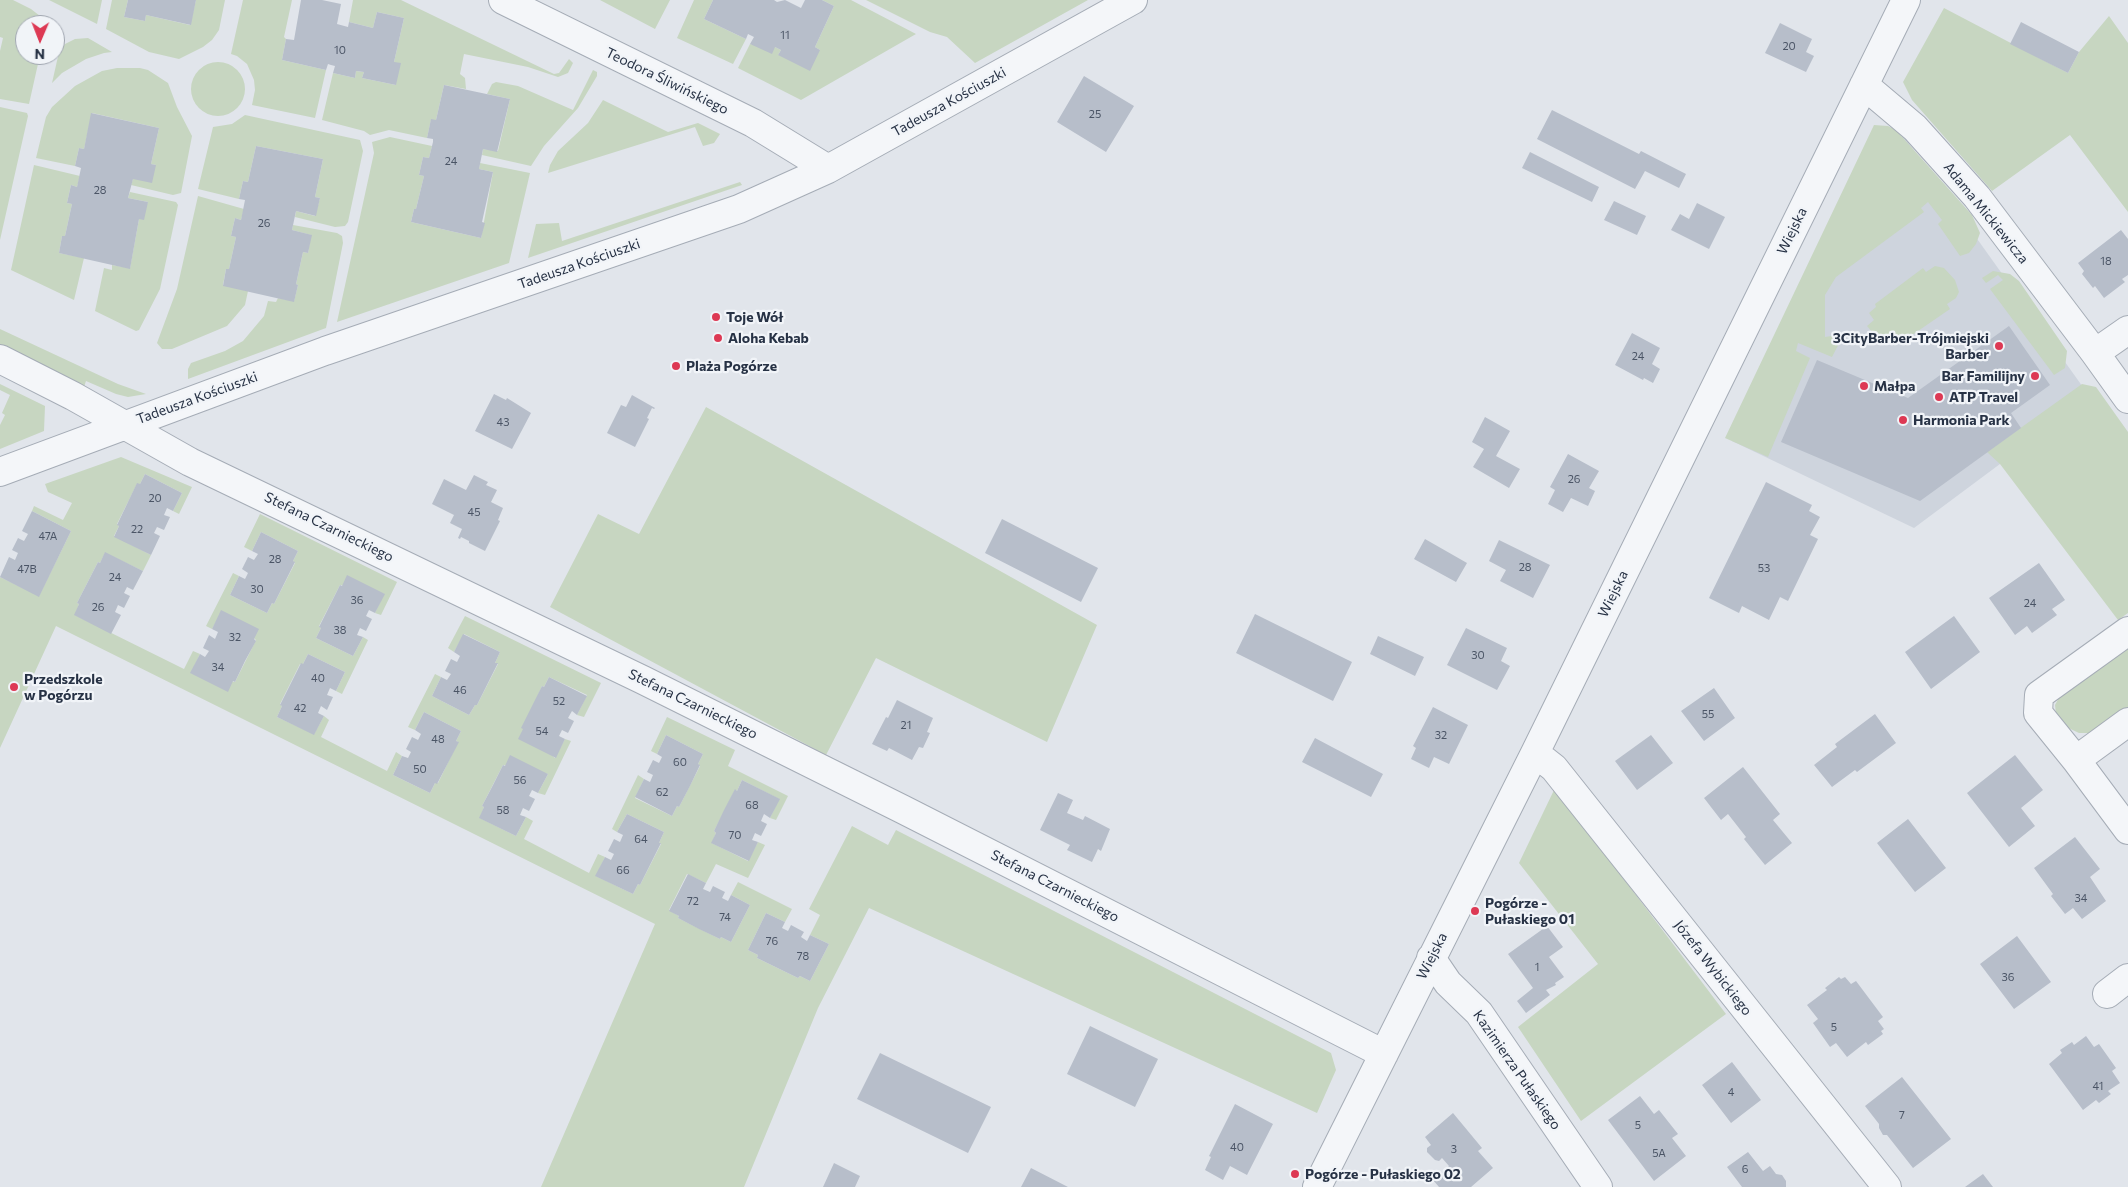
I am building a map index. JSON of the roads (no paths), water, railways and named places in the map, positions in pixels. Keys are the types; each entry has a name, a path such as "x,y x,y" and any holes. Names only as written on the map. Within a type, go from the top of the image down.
{"street":[{"name":"Teodora Śliwińskiego","path":"503,0 752,123 828,169"},
{"name":"Tadeusza Kościuszki","path":"0,472 325,351 739,209 828,169 1132,0"},
{"name":"Wiejska","path":"1318,1187 1535,753 1906,0"},
{"name":"Adama Mickiewicza","path":"1864,85 1915,128 1977,197 2096,353 2128,400"},
{"path":"2096,353 2128,330"},
{"name":"Stefana Czarnieckiego","path":"0,359 73,396 122,426 190,462 643,680 902,808 1384,1054"},
{"path":"2128,631 2039,695 2038,713 2128,830"},
{"path":"2076,760 2128,722"},
{"name":"Józefa Wybickiego","path":"1535,753 1554,768 1887,1187"},
{"name":"Kazimierza Pułaskiego","path":"1431,958 1448,983 1479,1013 1598,1187"}],"place":[{"name":"Toje Wół","path":"716,317"},
{"name":"Aloha Kebab","path":"718,338"},
{"name":"3CityBarber-Trójmiejski Barber","path":"1999,346"},
{"name":"Plaża Pogórze","path":"676,366"},
{"name":"Bar Familijny","path":"2035,376"},
{"name":"Małpa","path":"1864,386"},
{"name":"ATP Travel","path":"1939,397"},
{"name":"Harmonia Park","path":"1903,420"},
{"name":"Przedszkole w Pogórzu","path":"14,687"},
{"name":"Pogórze - Pułaskiego 01","path":"1475,911"},
{"name":"Pogórze - Pułaskiego 02","path":"1295,1174"}]}
